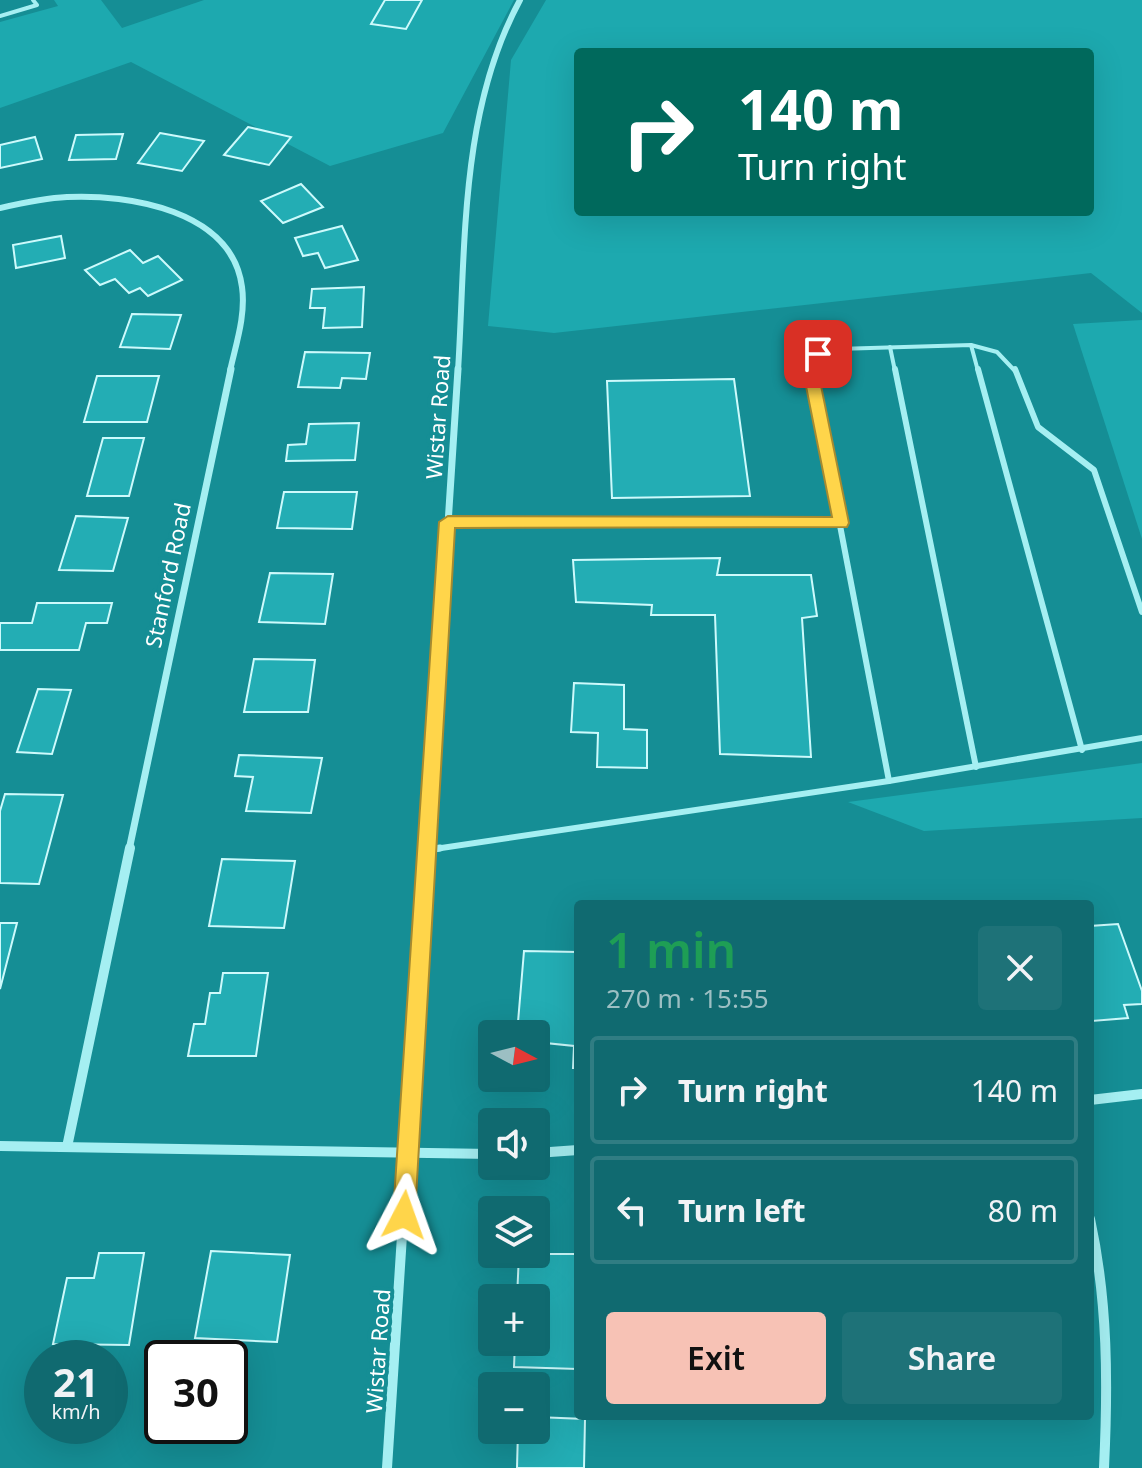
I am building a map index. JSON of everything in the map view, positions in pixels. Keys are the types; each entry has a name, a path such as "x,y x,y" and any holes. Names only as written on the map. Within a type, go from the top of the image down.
{"street":[{"name":"Wistar Road","path":"387,1468 476,126 495,51 520,0"},
{"name":"Stanford Road","path":"0,208 75,196 113,198 158,207 201,226 223,246 242,286 242,315 67,1147"},
{"path":"1094,1100 1142,1094"},
{"path":"0,1146 478,1154"},
{"path":"550,1152 574,1150"},
{"path":"1094,1244 1107,1324 1104,1468"}],"lane":[{"path":"0,16 37,5 33,0"},
{"path":"971,345 1082,750"},
{"path":"889,781 809,366 818,354 837,349 971,345 997,352 1014,368 1038,427 1094,470 1142,612"},
{"path":"890,347 976,767"},
{"path":"448,522 841,523"},
{"path":"428,850 889,781 1142,738"}],"shaded area":[{"path":"54,0 101,0 122,28 204,0 514,0 443,133 330,166 131,62 0,108 0,22 58,6"},
{"path":"546,0 1142,0 1142,313 1091,273 554,333 488,326 511,60"},
{"path":"1142,320 1142,539 1073,324"},
{"path":"1142,763 1142,818 924,831 848,802"}],"building":[{"path":"385,0 422,0 406,29 371,24"},
{"path":"248,127 291,137 269,165 224,155"},
{"path":"160,133 204,141 182,171 138,163"},
{"path":"123,134 116,159 69,160 76,135"},
{"path":"35,137 42,159 0,168 0,145"},
{"path":"301,184 323,207 283,223 261,201"},
{"path":"342,226 358,260 325,268 318,253 303,256 295,238"},
{"path":"61,236 65,258 16,268 13,245"},
{"path":"130,250 143,263 158,256 182,280 148,296 140,288 129,293 115,279 100,285 85,270"},
{"path":"364,287 362,327 323,328 325,308 310,308 312,289"},
{"path":"132,314 181,315 170,349 120,347"},
{"path":"305,352 370,353 366,379 342,378 340,388 298,387"},
{"path":"97,376 159,376 147,422 84,422"},
{"path":"734,379 750,496 612,498 607,381"},
{"path":"359,423 355,460 286,461 288,445 306,444 309,424"},
{"path":"103,438 144,438 129,496 87,496"},
{"path":"284,492 357,492 352,529 277,528"},
{"path":"76,516 128,518 113,571 59,570"},
{"path":"720,558 717,575 811,575 817,616 802,618 811,757 720,754 715,615 651,615 652,605 576,602 573,560"},
{"path":"270,573 333,574 325,624 259,622"},
{"path":"37,603 112,603 107,623 86,623 79,650 0,650 0,623 32,623"},
{"path":"254,659 315,660 308,712 244,712"},
{"path":"574,683 624,685 624,729 647,730 647,768 597,767 598,733 571,732"},
{"path":"38,689 71,690 52,754 17,752"},
{"path":"239,755 322,758 311,813 246,811 253,777 235,776"},
{"path":"5,794 63,795 39,884 0,883 0,811"},
{"path":"222,859 295,861 284,928 209,926"},
{"path":"0,923 17,923 0,989"},
{"path":"1118,924 1142,991 1142,1004 1124,1005 1128,1018 1094,1021 1094,926"},
{"path":"524,951 574,952 574,1046 550,1043 550,1020 518,1020"},
{"path":"223,973 268,973 256,1056 188,1056 194,1024 205,1024 210,993 220,993"},
{"path":"211,1251 290,1255 277,1342 195,1338"},
{"path":"99,1253 144,1253 129,1345 128,1340 54,1340 67,1278 94,1278"},
{"path":"550,1254 574,1254 574,1369 514,1367 514,1356 550,1356 550,1284 518,1284 518,1268 550,1268"},
{"path":"550,1418 585,1420 584,1468 517,1468 518,1444 550,1444"}],"route":[{"path":"404,1215 448,522 841,523 809,366 818,354"}]}
